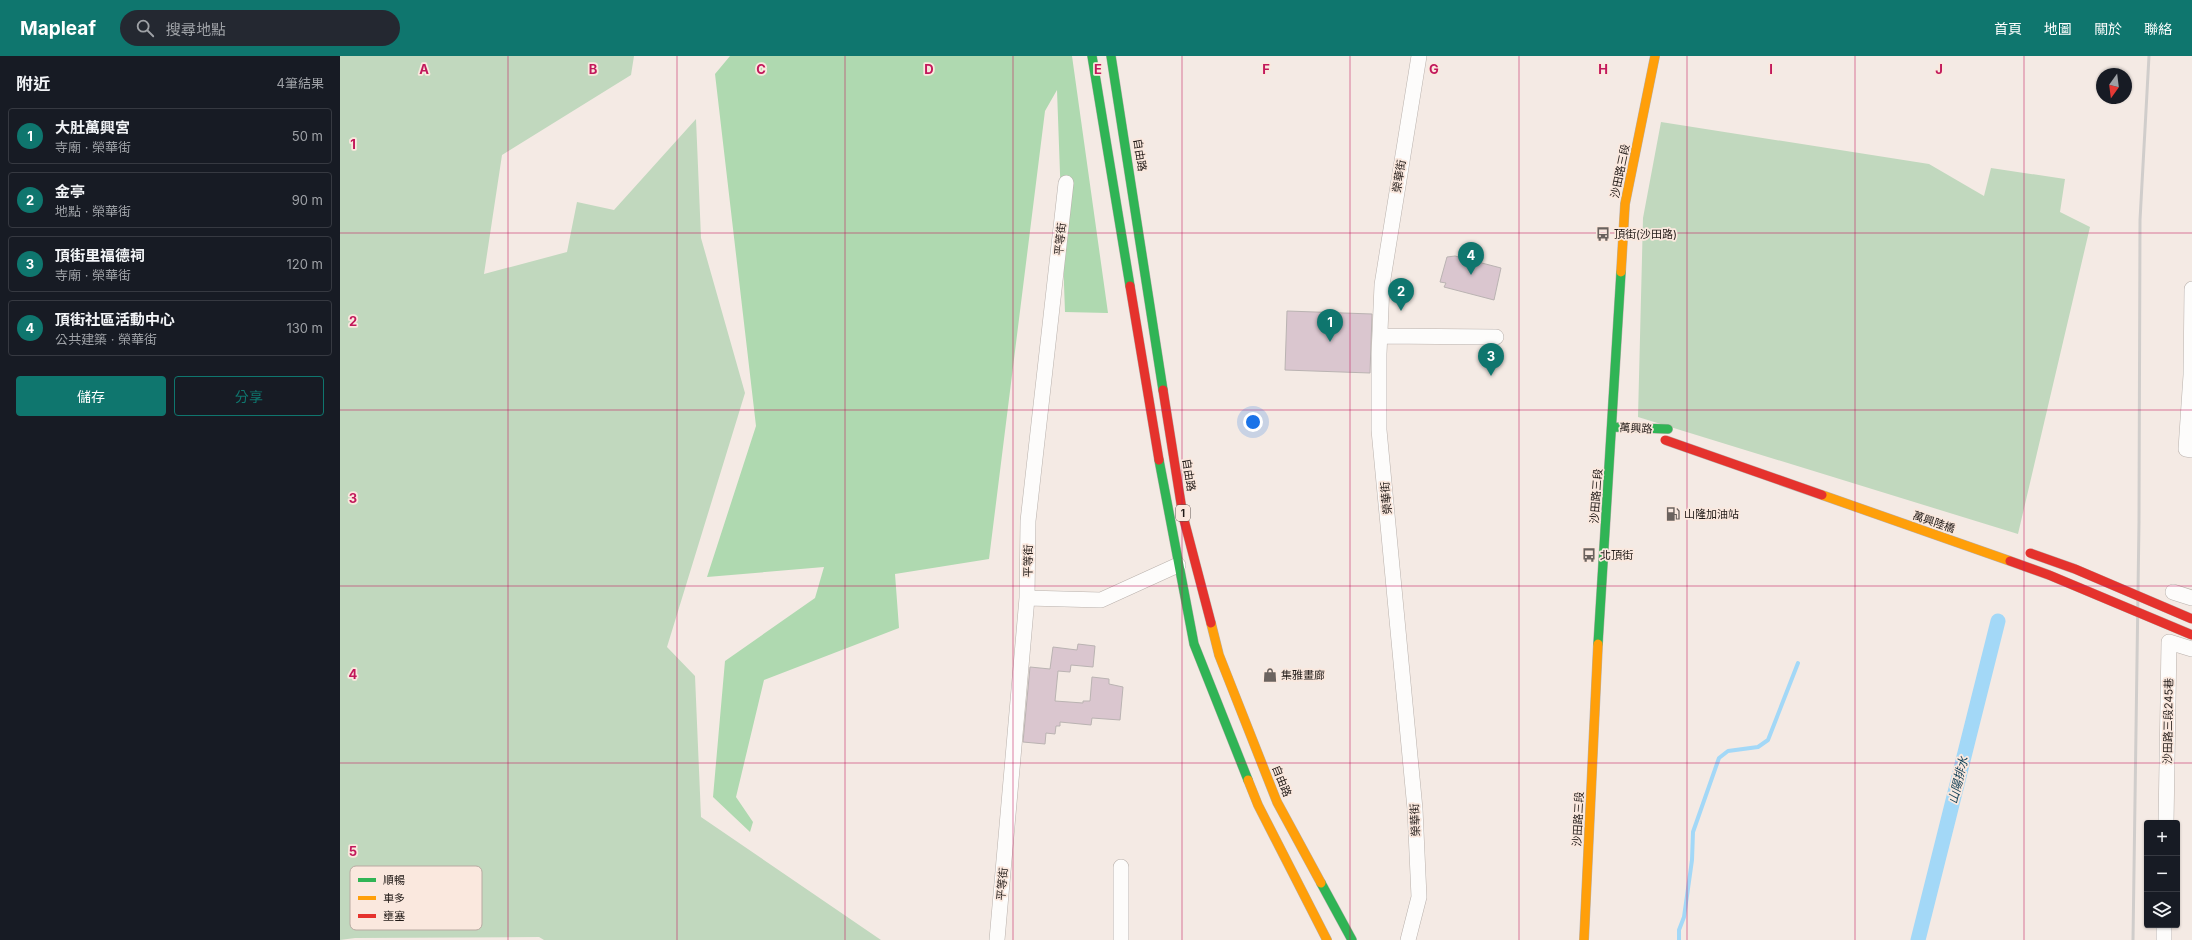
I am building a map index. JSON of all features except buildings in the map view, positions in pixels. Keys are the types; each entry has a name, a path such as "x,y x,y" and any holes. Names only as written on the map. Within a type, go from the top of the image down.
{"main road":[{"name":"1","path":"1092,56 1178,565 1194,644 1258,805 1327,940"},
{"name":"自由路","path":"1112,56 1183,516 1219,655 1277,802 1352,940"},
{"name":"沙田路三段","path":"1584,940 1596,666 1625,204 1655,56"},
{"name":"萬興路","path":"1612,427 1672,431"},
{"name":"萬興路","path":"1612,427 1665,440"},
{"name":"萬興陸橋","path":"1665,440 2049,575 2192,635"},
{"path":"2022,550 2075,568 2192,619"},
{"path":"1247,778 1266,772"}],"street":[{"name":"榮華街","path":"1408,940 1419,897 1415,809 1379,430 1380,336 1382,285 1419,56"},
{"name":"平等街","path":"997,940 1027,598 1028,521 1066,183"},
{"path":"2189,450 2192,289"},
{"path":"1380,336 1496,337"},
{"path":"1027,598 1101,600 1178,565"},
{"path":"2173,592 2192,598"},
{"name":"沙田路三段245巷","path":"2166,820 2169,642 2192,649"},
{"path":"1121,867 1121,940"},
{"path":"2164,928 2164,940"}],"green space":[{"path":"340,56 634,56 631,75 502,155 484,274 567,252 577,202 614,210 696,119 701,238 745,393 667,647 695,676 701,817 881,940 544,940 539,937 355,938 340,940"},
{"path":"730,56 1072,56 1108,313 1065,312 1057,90 1045,111 989,559 895,574 899,628 764,680 736,797 753,822 750,832 713,797 725,661 815,598 824,567 707,577 756,426 715,74"},
{"path":"1661,122 1929,164 1984,196 1991,168 2065,179 2060,212 2090,227 2018,534 1638,417 1643,218"}],"waterway":[{"name":"山陽排水","path":"1918,940 1998,621"},
{"path":"1679,940 1679,930 1684,917 1692,860 1693,832 1719,758 1728,751 1758,747 1768,740 1798,663"}],"railway":[{"path":"2133,940 2139,522 2140,220 2149,56"}],"traffic: fast":[{"path":"1092,56 1130,286"},
{"path":"1111,56 1163,390"},
{"path":"1598,644 1621,272"},
{"path":"1612,427 1668,429"},
{"path":"1159,460 1194,644 1248,780"},
{"path":"1321,883 1352,940"}],"traffic: slow":[{"path":"1621,272 1625,204 1655,56"},
{"path":"1822,495 2010,561"},
{"path":"1211,623 1219,655 1277,802 1321,883"},
{"path":"1584,940 1598,644"},
{"path":"1248,780 1258,805 1327,940"}],"traffic: jam":[{"path":"1130,286 1159,460"},
{"path":"1163,390 1183,516 1211,623"},
{"path":"1665,440 1822,495"},
{"path":"2030,553 2075,569 2192,619"},
{"path":"2010,561 2049,575 2192,635"}],"place":[{"name":"頂街(沙田路)","path":"1603,234"},
{"name":"頂街社區活動中心","path":"1471,275"},
{"name":"金亭","path":"1401,311"},
{"name":"大肚萬興宮","path":"1330,342"},
{"name":"頂街里福德祠","path":"1491,376"},
{"name":"山隆加油站","path":"1673,514"},
{"name":"北頂街","path":"1589,555"},
{"name":"集雅畫廊","path":"1270,675"}]}
